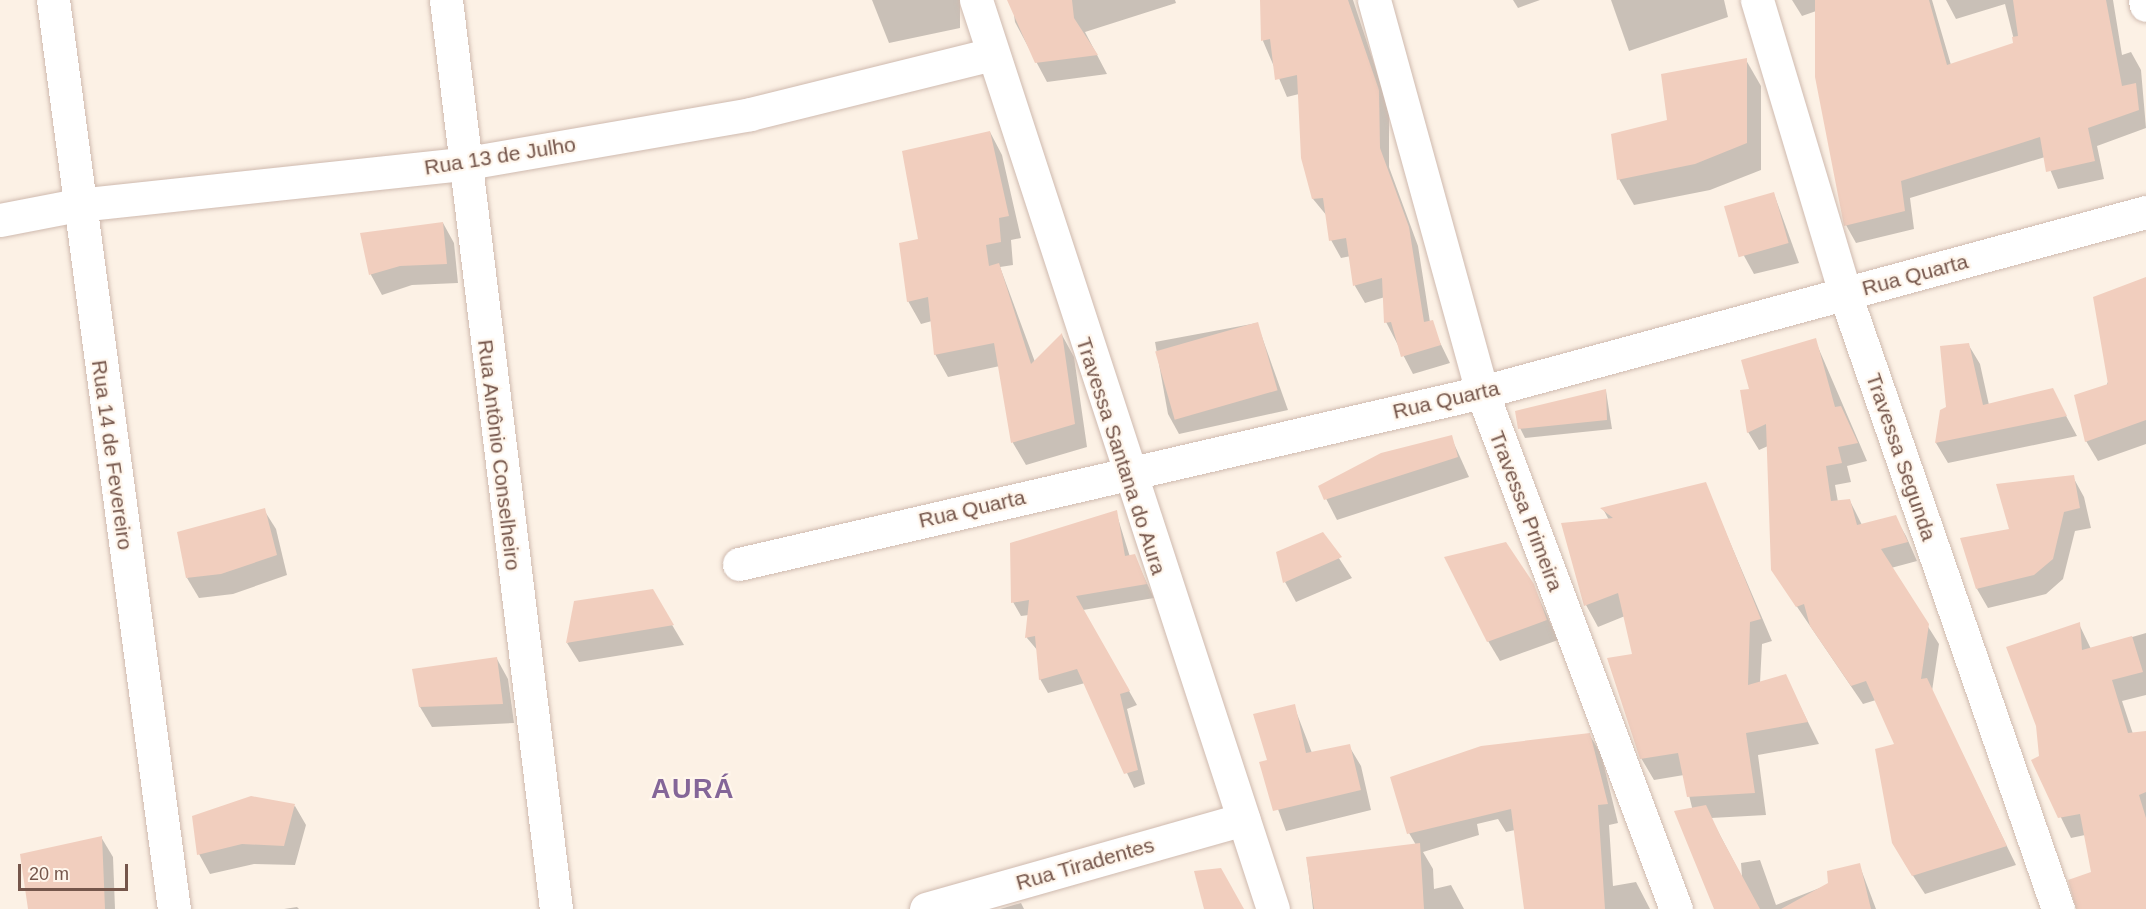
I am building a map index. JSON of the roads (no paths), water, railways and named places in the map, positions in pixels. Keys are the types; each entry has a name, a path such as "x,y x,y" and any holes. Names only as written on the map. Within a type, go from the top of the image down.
{"street":[{"name":"Rua 14 de Fevereiro","path":"53,0 78,206 174,909"},
{"name":"Rua Antônio Conselheiro","path":"446,0 462,164 556,909"},
{"name":"Travessa Santana do Aura","path":"976,0 1126,472 1273,909"},
{"name":"Travessa Primeira","path":"1374,0 1482,392 1676,909"},
{"name":"Travessa Segunda","path":"1757,0 1845,294 2058,909"},
{"path":"2145,0 2146,4"},
{"name":"Rua 13 de Julho","path":"0,220 78,206 462,164 750,114 993,54"},
{"name":"Rua Quarta","path":"739,564 1126,472 1482,392 2146,212"},
{"name":"Rua Tiradentes","path":"926,909 1244,819"}],"district":[{"name":"AURÁ","path":"693,790"}]}
